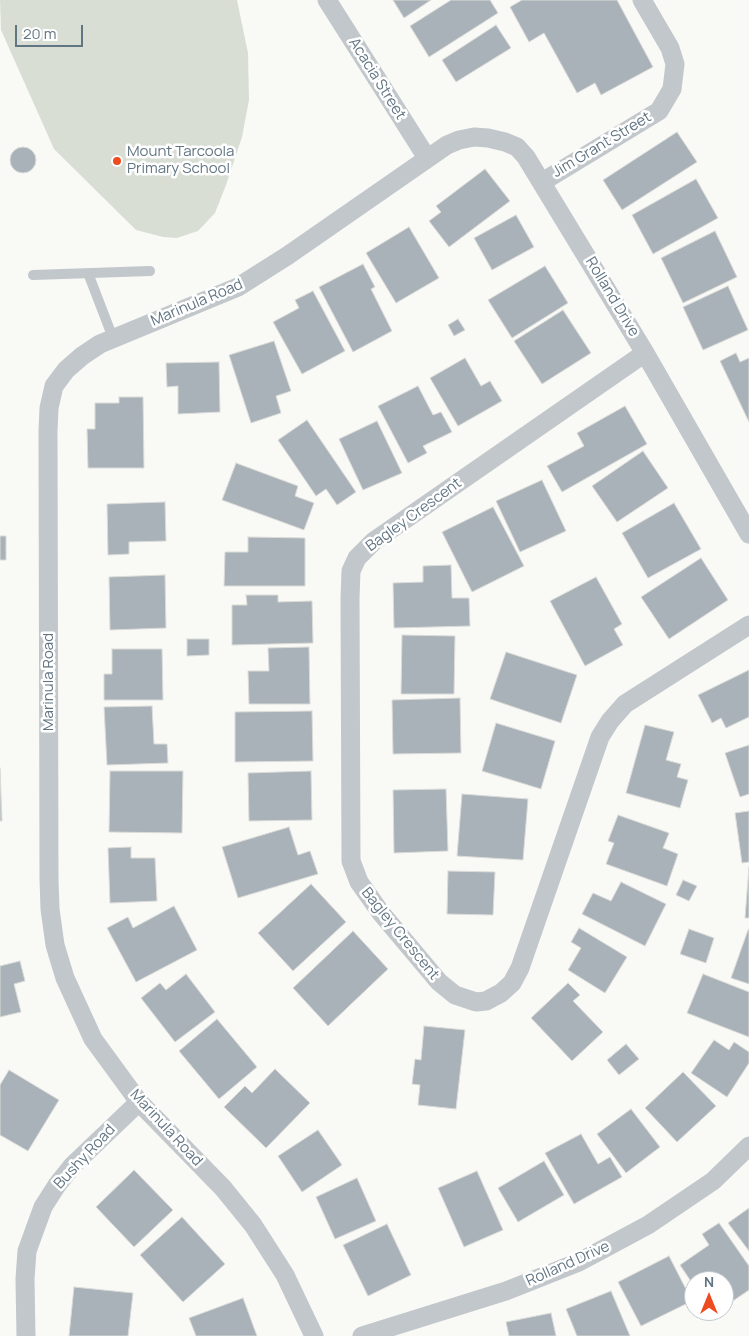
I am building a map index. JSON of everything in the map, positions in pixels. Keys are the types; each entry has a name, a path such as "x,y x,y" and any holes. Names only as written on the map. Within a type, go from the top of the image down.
{"street":[{"name":"Acacia Street","path":"327,0 427,158"},
{"name":"Jim Grant Street","path":"542,182 659,111 672,89 675,64 670,48 642,0"},
{"name":"Rolland Drive","path":"427,158 459,140 474,137 505,142 517,147 526,157 645,353 749,534"},
{"name":"Marinula Road","path":"314,1336 285,1275 253,1224 223,1188 139,1102 93,1039 65,978 55,945 50,909 49,879 49,408 54,386 66,370 100,344 238,287 287,256 427,158"},
{"name":"Bagley Crescent","path":"645,353 374,541 357,558 352,571 350,598 351,862 359,882 381,913 439,982 454,995 476,1002 486,1001 501,993 512,983 520,968 600,737 610,720 625,704 749,624"},
{"name":"Bushy Road","path":"26,1336 25,1279 27,1251 43,1207 73,1165 139,1102"},
{"name":"Rolland Drive","path":"362,1336 506,1291 579,1262 648,1225 713,1181 749,1146"}],"lane":[{"path":"33,275 150,271"},
{"path":"88,273 113,338"}],"shaded area":[{"name":"Mount Tarcoola Primary School","path":"0,0 237,0 248,53 249,100 242,137 226,185 215,213 198,231 177,238 163,237 136,230 54,149 1,30"}],"building":[{"path":"393,0 431,0 404,18"},
{"path":"451,0 490,0 498,13 429,57 410,26"},
{"path":"522,0 617,0 653,67 601,95 595,83 577,93 544,33 529,42 510,7"},
{"path":"496,25 511,48 456,82 442,60"},
{"path":"677,132 697,162 622,210 603,180"},
{"path":"23,147 32,151 36,160 32,169 23,173 14,169 10,160 14,151"},
{"path":"485,169 510,201 449,247 429,221 441,212 436,206"},
{"path":"696,179 718,218 653,254 632,215"},
{"path":"516,215 534,247 492,270 474,238"},
{"path":"409,227 439,278 396,303 366,253"},
{"path":"715,231 737,277 683,303 661,258"},
{"path":"363,264 375,287 371,289 392,331 353,352 319,287"},
{"path":"545,266 568,303 512,338 488,300"},
{"path":"728,286 748,330 703,350 683,307"},
{"path":"313,291 345,351 302,374 273,322 299,308 295,300"},
{"path":"563,310 591,353 542,384 514,341"},
{"path":"458,319 465,330 454,336 448,325"},
{"path":"274,341 291,391 276,396 281,413 251,423 229,355"},
{"path":"736,353 740,362 749,358 749,422 720,361"},
{"path":"465,358 481,386 490,381 502,401 458,426 430,378"},
{"path":"219,362 220,412 178,414 178,386 167,387 166,363"},
{"path":"418,386 433,415 441,412 452,432 423,446 427,453 408,463 378,406"},
{"path":"119,397 143,397 144,468 88,468 87,429 95,429 95,403 119,403"},
{"path":"625,406 647,444 562,492 547,466 584,446 577,433"},
{"path":"307,420 356,492 337,505 326,489 316,496 278,440"},
{"path":"377,421 402,473 363,490 339,439"},
{"path":"643,451 668,488 617,522 592,486"},
{"path":"236,463 298,486 295,496 314,503 304,530 222,500"},
{"path":"542,480 566,531 520,552 496,501"},
{"path":"165,502 166,541 129,542 129,554 108,555 107,504"},
{"path":"674,503 701,549 648,578 622,533"},
{"path":"493,507 524,566 472,592 442,532"},
{"path":"0,536 6,536 6,560 0,560"},
{"path":"248,537 305,538 305,586 224,586 225,552 248,552"},
{"path":"701,558 728,600 669,639 641,597"},
{"path":"451,565 452,598 469,598 470,626 394,628 393,583 423,582 423,566"},
{"path":"165,575 166,628 110,630 109,577"},
{"path":"596,577 622,624 614,629 623,645 585,666 550,601"},
{"path":"246,595 278,595 278,602 312,601 313,643 232,645 232,605 247,605"},
{"path":"402,635 455,636 454,694 401,694"},
{"path":"187,639 209,639 209,655 187,656"},
{"path":"309,647 310,704 249,704 248,671 269,671 268,648"},
{"path":"112,649 162,649 163,700 104,700 104,674 112,674"},
{"path":"506,652 577,675 561,723 490,699"},
{"path":"749,670 749,717 726,728 721,718 712,723 698,695"},
{"path":"460,698 461,753 393,754 392,700"},
{"path":"152,706 154,744 167,744 168,763 107,765 104,707"},
{"path":"312,711 313,761 235,762 235,712"},
{"path":"496,723 555,741 541,789 482,771"},
{"path":"645,725 674,732 666,760 681,764 677,777 688,780 680,808 626,793"},
{"path":"749,745 749,794 740,797 725,753"},
{"path":"0,768 2,821 0,821"},
{"path":"110,771 183,771 182,833 109,832"},
{"path":"311,771 312,820 249,821 248,773"},
{"path":"446,789 448,851 394,853 393,790"},
{"path":"462,794 528,799 523,860 457,856"},
{"path":"749,811 749,862 742,863 735,813"},
{"path":"618,815 669,833 663,848 678,854 667,886 606,864 614,843 608,841"},
{"path":"289,827 298,855 310,851 318,874 238,898 222,847"},
{"path":"131,847 131,858 155,858 157,901 110,903 108,848"},
{"path":"749,867 749,918 745,918"},
{"path":"448,871 495,872 493,915 447,914"},
{"path":"683,880 697,886 689,901 676,895"},
{"path":"621,882 666,904 645,946 582,914 593,893 611,901"},
{"path":"311,884 346,922 293,971 258,933"},
{"path":"174,906 197,950 136,982 107,928 128,917 133,928"},
{"path":"579,928 627,957 605,993 568,970 581,948 571,942"},
{"path":"689,929 714,938 706,963 680,954"},
{"path":"749,930 749,984 731,978"},
{"path":"353,931 388,969 328,1026 293,988"},
{"path":"20,961 25,981 14,984 21,1012 0,1017 0,966"},
{"path":"186,974 215,1012 175,1042 141,998 160,983 166,990"},
{"path":"703,974 749,992 749,1037 687,1013"},
{"path":"568,983 580,995 573,1001 603,1032 572,1061 531,1018"},
{"path":"217,1019 257,1067 219,1099 179,1051"},
{"path":"424,1026 465,1030 456,1109 418,1105 420,1085 412,1084 415,1059 421,1060"},
{"path":"714,1040 729,1050 734,1042 749,1052 749,1063 727,1097 691,1073"},
{"path":"626,1044 639,1059 619,1075 607,1060"},
{"path":"275,1069 310,1103 266,1148 224,1107 245,1086 252,1093"},
{"path":"9,1070 59,1100 28,1151 0,1135 0,1085"},
{"path":"683,1072 716,1106 677,1142 645,1108"},
{"path":"631,1109 660,1147 626,1173 597,1134"},
{"path":"318,1130 342,1165 302,1192 278,1156"},
{"path":"581,1134 598,1164 610,1157 622,1177 574,1204 545,1153"},
{"path":"544,1161 564,1195 518,1222 498,1188"},
{"path":"134,1170 173,1210 134,1247 96,1207"},
{"path":"477,1171 503,1230 464,1247 438,1188"},
{"path":"357,1178 376,1221 335,1239 316,1197"},
{"path":"749,1208 749,1251 728,1223"},
{"path":"182,1217 225,1264 183,1302 140,1255"},
{"path":"719,1223 749,1266 749,1290 734,1300 734,1271 684,1271 680,1265 709,1245 702,1234"},
{"path":"387,1224 411,1275 368,1296 343,1245"},
{"path":"669,1256 684,1285 684,1305 641,1326 618,1282"},
{"path":"74,1287 133,1293 128,1336 69,1336"},
{"path":"611,1291 630,1336 577,1336 566,1309"},
{"path":"243,1298 257,1336 196,1336 189,1318"},
{"path":"551,1313 556,1336 509,1336 506,1322"}],"place":[{"name":"Mount Tarcoola Primary School","path":"117,161"}]}
